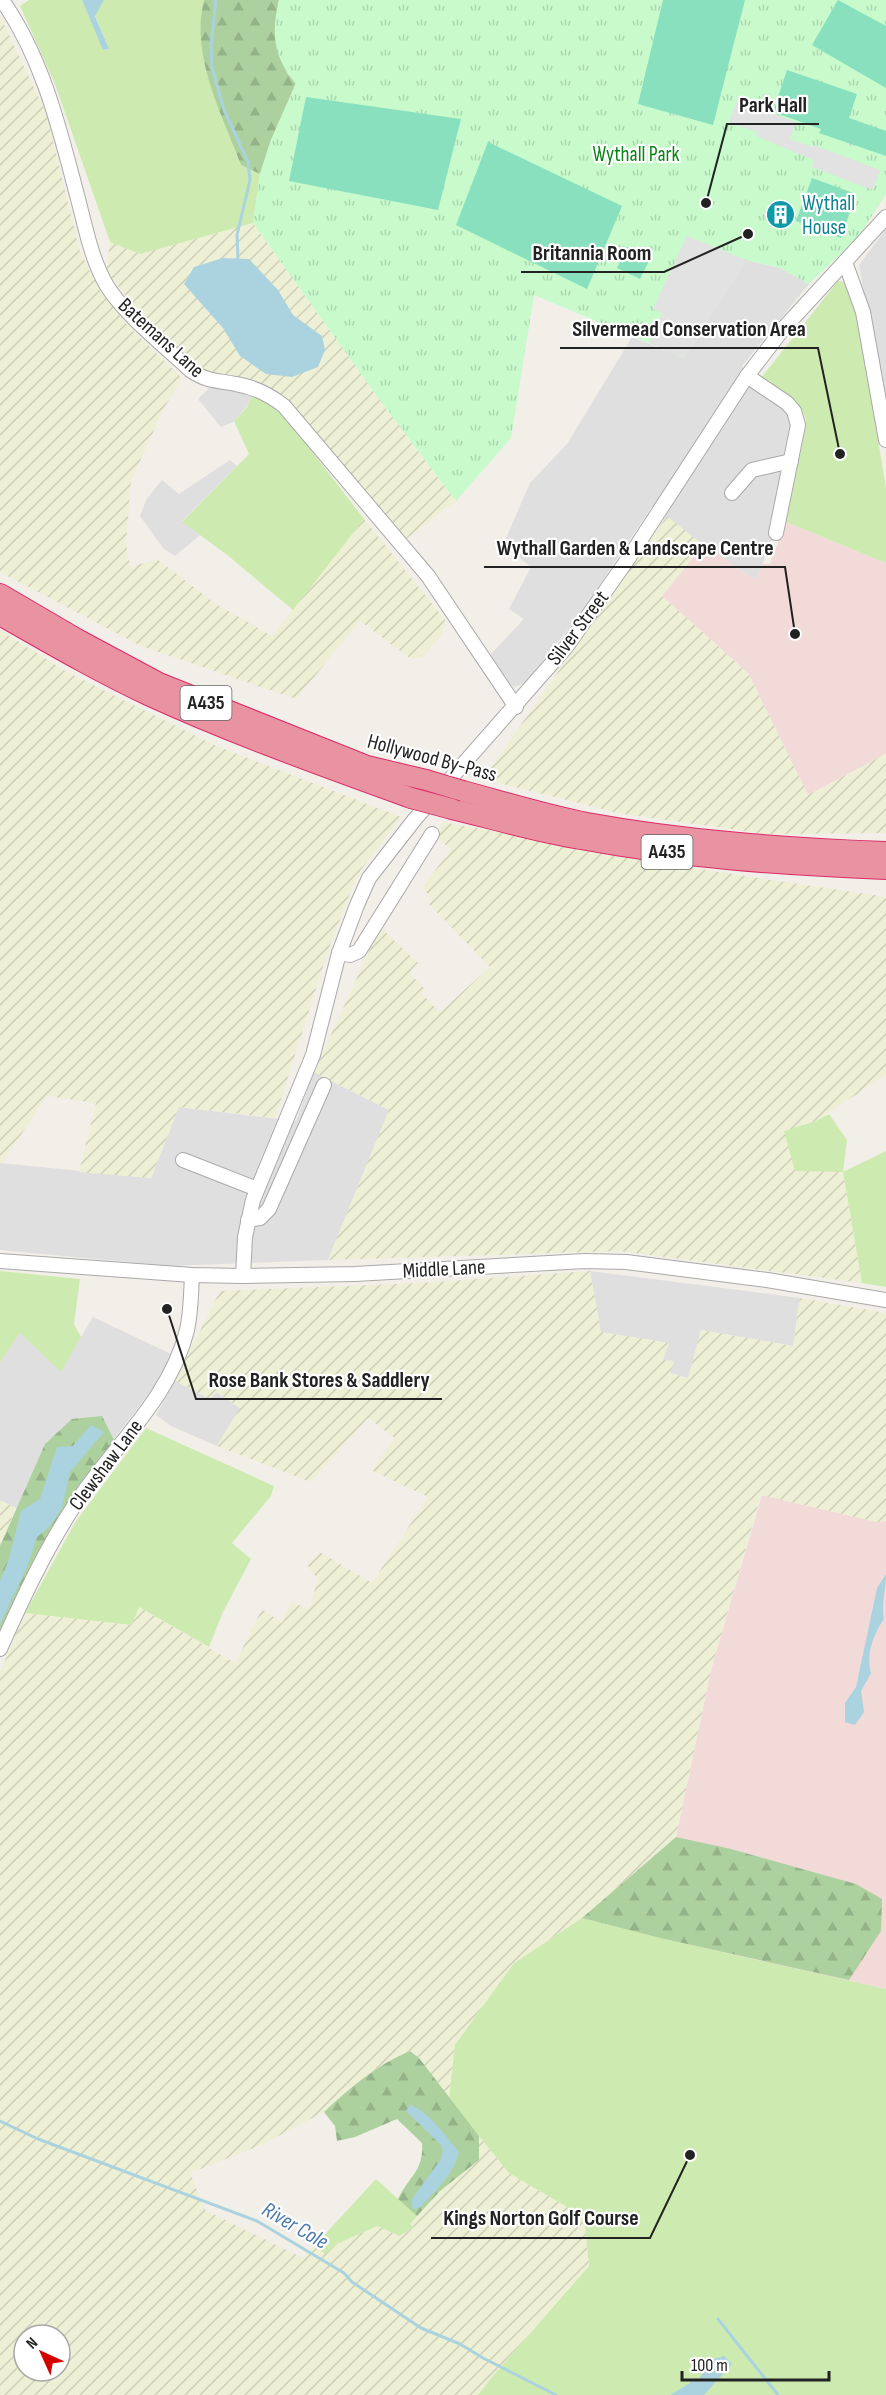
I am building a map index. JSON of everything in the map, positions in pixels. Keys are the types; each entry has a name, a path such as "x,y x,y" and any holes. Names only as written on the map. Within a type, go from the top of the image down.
{"highway":[{"name":"Hollywood By-Pass","path":"0,594 159,684 367,766 551,815 650,833 785,848 886,852"},
{"name":"Hollywood By-Pass","path":"0,615 149,695 291,754 411,798 579,839 705,858 785,865 886,869"}],"street":[{"name":"Batemans Lane","path":"2,0 25,36 53,103 91,245 107,287 120,303 201,378 255,389 284,406 428,576 516,707"},
{"name":"Silver Street","path":"243,1276 248,1220 257,1189 313,1055 339,953 369,878 428,804 516,707 567,646 630,556 747,376 783,329 886,217"},
{"path":"845,262 863,312 886,440"},
{"path":"747,376 794,411 798,425 776,532"},
{"path":"732,493 752,470 791,461"},
{"path":"339,953 350,955 359,951 432,834"},
{"path":"248,1220 260,1218 269,1209 324,1085"},
{"path":"183,1160 257,1189"},
{"name":"Middle Lane","path":"0,1261 192,1275 243,1276 355,1274 585,1261 626,1262 743,1277 886,1300"},
{"name":"Clewshaw Lane","path":"0,1649 33,1575 74,1506 105,1461 141,1418 171,1374 187,1328 192,1275"}],"shaded area":[{"path":"737,101 796,122 790,139 812,147 813,145 880,170 873,190 812,167 814,160 756,136 757,132 729,122"},
{"path":"886,229 886,416 859,265"},
{"path":"687,236 746,260 684,358 649,343 662,313 653,309"},
{"path":"746,260 780,268 809,284 742,366 757,392 783,407 794,422 772,539 756,580 703,545 652,506 581,613 525,683 514,687 501,677 489,656 524,619 509,609 531,567 503,545 530,483 567,444 632,337 684,358"},
{"path":"212,385 253,394 247,406 233,422 221,427 198,399"},
{"path":"230,460 237,466 182,521 200,535 175,556 164,549 140,516 146,500 162,480 179,494"},
{"path":"786,522 886,563 886,754 808,795 748,673 662,596 703,545 756,580 762,564 770,564"},
{"path":"314,1072 389,1110 328,1260 170,1266 0,1250 0,1163 151,1178 179,1107 296,1121"},
{"path":"590,1271 800,1298 793,1346 701,1330 689,1378 669,1373 663,1360 668,1343 600,1332"},
{"path":"93,1317 171,1354 157,1383 77,1487 21,1511 0,1500 0,1362 20,1333 61,1371"},
{"path":"175,1381 210,1399 216,1392 240,1408 217,1446 171,1426 156,1415"},
{"path":"762,1495 877,1522 886,1521 886,1989 659,1938 676,1837 711,1670"}],"green space":[{"path":"29,0 82,0 104,50 109,49 95,15 104,0 204,0 202,11 211,87 241,165 260,174 253,223 140,254 110,242 55,84 20,6"},
{"path":"204,0 279,0 287,73 296,83 271,140 260,174 241,165 210,84 201,42"},
{"name":"Wythall Park","path":"279,0 886,0 886,194 859,236 809,284 780,268 746,260 684,358 534,295 511,438 456,501 382,403 253,223 260,174 271,140 296,84 278,54 275,24"},
{"path":"663,0 745,0 713,125 638,104"},
{"path":"838,0 886,26 886,88 812,45"},
{"path":"0,16 46,113 80,252 100,291 129,327 182,378 163,410 131,481 126,543 130,567 157,559 216,604 272,636 364,519 445,620 442,635 422,657 411,659 360,621 296,699 141,646 0,572"},
{"path":"787,70 857,94 849,118 886,131 886,156 819,133 821,129 773,112"},
{"path":"306,97 461,119 438,210 289,181"},
{"path":"488,142 622,206 587,289 456,225"},
{"path":"812,178 856,194 841,238 796,221"},
{"path":"253,223 382,403 456,501 406,539 309,424 287,403 202,371 136,310 106,270 110,242 140,254"},
{"path":"627,247 650,259 640,279 617,268"},
{"path":"838,281 847,282 859,324 886,488 886,563 786,522 806,420 802,410 761,378"},
{"path":"253,394 277,406 364,519 293,610 226,554 182,522 249,454 234,421 247,407"},
{"path":"667,516 703,545 662,596 748,673 808,795 886,754 886,833 766,834 623,814 483,779"},
{"path":"0,630 67,672 214,745 401,817 357,875 329,948 275,1118 179,1107 151,1178 79,1172 96,1103 47,1096 0,1163"},
{"path":"443,822 712,871 886,897 886,1075 816,1121 784,1131 843,1172 862,1283 620,1251 328,1260 389,1110 314,1072 370,949 382,929 418,963 409,973 425,989 422,994 440,1012 490,967 429,904 433,899 422,888 451,849 437,838"},
{"path":"829,1114 847,1140 843,1172 795,1171 784,1131 816,1121"},
{"path":"886,1151 886,1287 862,1283 843,1172"},
{"path":"0,1271 80,1279 74,1324 81,1337 61,1372 20,1333 0,1362"},
{"path":"590,1271 601,1332 669,1343 663,1360 674,1361 670,1373 688,1378 701,1330 793,1346 800,1298 886,1313 886,1521 877,1522 761,1495 711,1670 676,1837 582,1918 513,1964 455,2045 449,2099 419,2058 410,2051 357,2082 324,2112 261,2145 190,2173 205,2210 303,2258 315,2245 326,2253 337,2244 377,2226 399,2236 414,2227 409,2224 440,2191 479,2160 479,2136 509,2173 584,2217 589,2266 479,2395 0,2395 0,1672 25,1613 132,1625 139,1607 235,1663 262,1609 282,1623 291,1602 309,1609 318,1579 307,1565 320,1552 372,1583 428,1497 371,1470 395,1438 368,1418 311,1482 217,1446 240,1408 217,1392 210,1399 175,1381 220,1291 420,1283"},
{"path":"102,1416 114,1440 56,1525 25,1579 0,1631 0,1546 45,1444 72,1419"},
{"path":"146,1428 274,1486 271,1496 232,1543 251,1559 223,1612 209,1647 139,1607 132,1625 25,1613 76,1521"},
{"path":"0,1500 16,1508 0,1546"},
{"path":"676,1837 731,1849 856,1884 882,1899 881,1931 849,1980 660,1938 582,1918"},
{"path":"582,1918 886,1989 886,2395 478,2395 589,2266 584,2217 509,2173 449,2099 455,2045 513,1964"},
{"path":"410,2051 419,2058 479,2136 479,2160 440,2191 417,2216 398,2199 421,2160 422,2143 397,2119 355,2137 337,2141 335,2126 324,2112 375,2070"},
{"path":"376,2179 417,2216 410,2224 414,2227 399,2236 377,2226 337,2244 325,2254 315,2245"}],"water":[{"path":"82,0 104,0 95,16 109,49 103,50"},
{"path":"223,258 249,259 278,290 293,315 322,336 325,350 318,367 292,377 266,374 240,356 223,328 184,284 194,267"},
{"path":"91,1425 104,1432 70,1472 62,1508 50,1526 37,1537 28,1565 0,1624 0,1581 9,1559 21,1511 40,1499 57,1447 73,1446"},
{"path":"886,1574 884,1619 872,1645 869,1659 871,1673 861,1691 864,1712 855,1725 845,1722 845,1703 856,1687 877,1588"},
{"path":"410,2105 431,2119 459,2152 453,2168 443,2183 419,2208 414,2209 412,2199 441,2159 443,2151 441,2145 406,2111"},
{"path":"724,2356 732,2364 704,2395 670,2395 690,2383 691,2380 699,2379 711,2360"}],"waterway":[{"path":"216,0 211,46 212,67 224,110 248,162 250,180 237,235 238,258"},
{"name":"River Cole","path":"0,2121 38,2139 257,2221 344,2273 352,2282 421,2328 460,2344 556,2395"},
{"path":"718,2319 778,2395"}],"place":[{"name":"Park Hall","path":"706,203"},
{"name":"Wythall House","path":"781,215"},
{"name":"Britannia Room","path":"748,234"},
{"name":"Silvermead Conservation Area","path":"840,454"},
{"name":"Wythall Garden & Landscape Centre","path":"795,634"},
{"name":"Rose Bank Stores & Saddlery","path":"167,1309"},
{"name":"Kings Norton Golf Course","path":"690,2155"}]}
